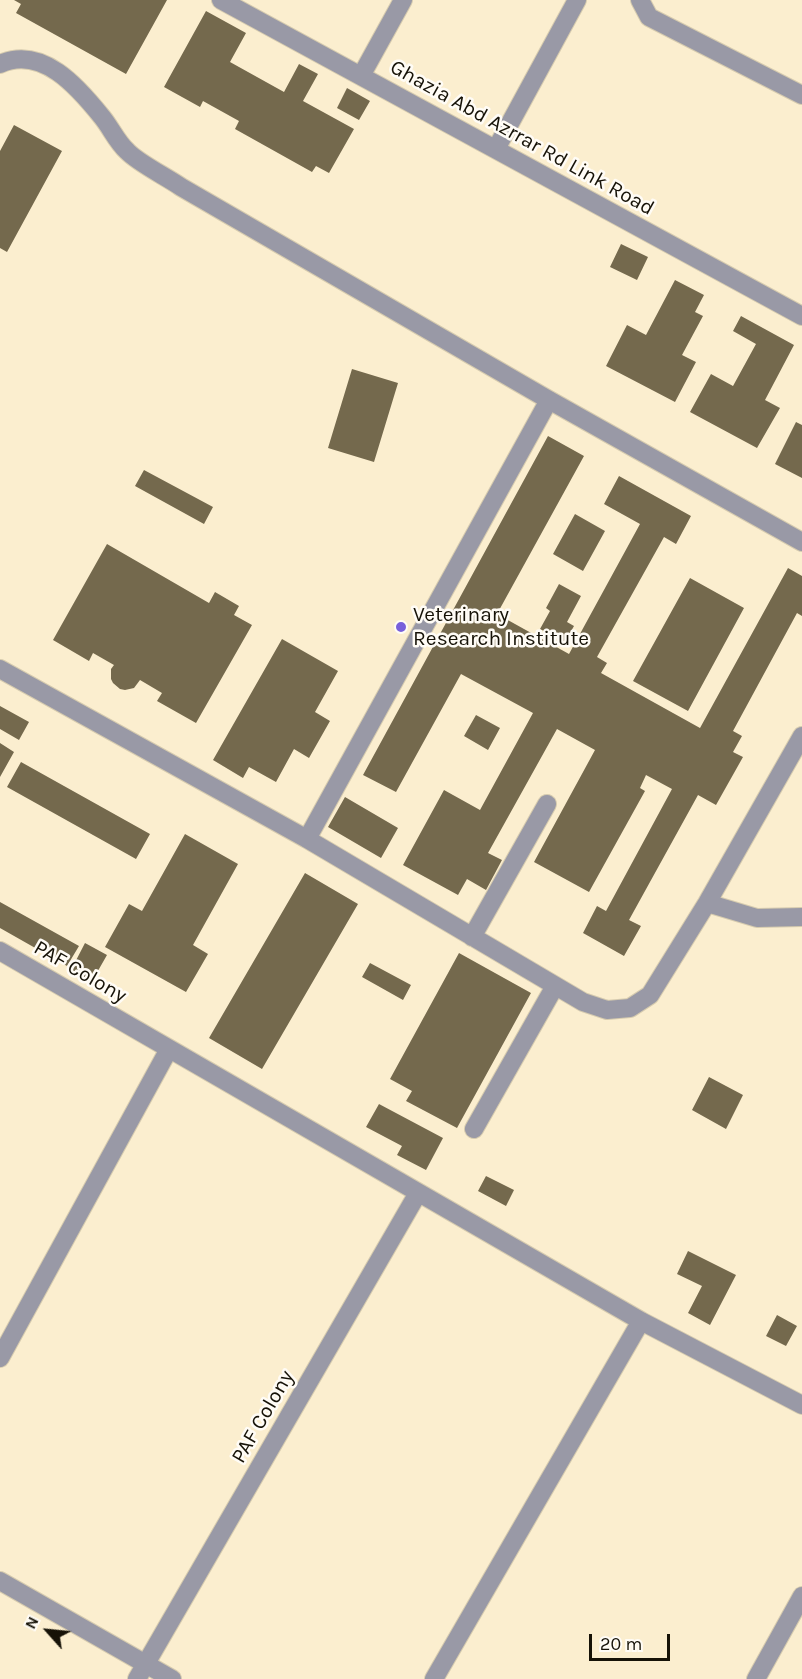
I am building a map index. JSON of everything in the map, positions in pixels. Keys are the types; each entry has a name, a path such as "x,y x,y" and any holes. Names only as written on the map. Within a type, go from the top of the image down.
{"street":[{"name":"Ghazia Abd Azrrar Rd Link Road","path":"223,0 802,316"},
{"path":"361,76 403,0"},
{"path":"496,149 577,0"},
{"path":"640,0 649,17 802,95"},
{"path":"0,64 12,59 33,60 55,69 102,117 127,152 182,187 549,400 802,542"},
{"path":"307,839 549,400"},
{"path":"0,669 307,839 583,1002 607,1010 630,1008 650,995 708,903 802,736"},
{"path":"472,937 547,804"},
{"path":"708,903 757,918 802,917"},
{"name":"PAF Colony","path":"0,951 641,1321 802,1405"},
{"path":"474,1129 555,986"},
{"path":"0,1358 169,1049"},
{"name":"PAF Colony","path":"142,1671 418,1193"},
{"path":"434,1679 641,1321"},
{"path":"0,1581 142,1671 172,1679"},
{"path":"756,1679 802,1596"}],"building":[{"path":"14,0 167,0 126,74 16,13 21,4"},
{"path":"206,11 246,33 230,62 284,92 299,64 318,74 303,101 354,129 329,173 316,166 312,172 235,129 239,121 203,101 200,107 164,87"},
{"path":"347,88 370,101 359,120 337,108"},
{"path":"14,125 62,151 7,252 0,248 0,151"},
{"path":"621,244 648,257 637,280 610,267"},
{"path":"675,280 704,295 695,312 703,316 682,355 696,362 675,402 606,366 627,325 646,335"},
{"path":"741,316 794,345 765,400 780,408 757,448 690,412 711,374 733,386 756,344 733,331"},
{"path":"352,369 398,383 374,462 328,448"},
{"path":"796,422 802,425 802,478 775,464"},
{"path":"548,436 584,456 497,614 569,654 640,524 604,504 619,476 691,516 676,544 664,537 597,657 607,663 601,673 700,728 788,568 802,576 802,616 797,613 733,731 742,736 733,752 743,757 716,805 698,795 629,920 641,926 624,956 583,933 597,906 606,911 672,789 646,775 640,788 645,791 589,892 534,862 595,750 557,729 488,853 502,860 486,890 467,879 458,895 403,865 444,790 480,810 533,713 461,674 396,792 363,775"},
{"path":"144,470 213,507 204,524 135,486"},
{"path":"575,514 605,531 583,571 553,554"},
{"path":"107,544 209,603 215,592 239,606 234,615 252,625 196,723 157,701 162,693 140,680 134,688 120,689 111,679 111,669 114,665 93,653 89,661 53,640"},
{"path":"690,578 744,608 688,711 633,681"},
{"path":"559,584 581,596 567,622 574,626 565,642 540,629 550,611 546,608"},
{"path":"282,639 338,671 315,712 330,721 309,758 294,749 276,782 249,767 243,778 213,760"},
{"path":"0,706 29,722 19,740 0,729"},
{"path":"476,715 500,728 488,750 464,736"},
{"path":"0,743 14,752 0,777"},
{"path":"21,762 150,834 136,859 7,787"},
{"path":"345,797 398,828 381,858 328,827"},
{"path":"185,834 238,864 193,945 208,954 186,992 105,947 129,904 142,911"},
{"path":"305,873 358,904 262,1069 209,1038"},
{"path":"0,902 79,946 67,966 0,928"},
{"path":"85,943 107,955 91,983 70,972"},
{"path":"459,953 531,993 457,1128 406,1101 412,1091 390,1079"},
{"path":"370,963 411,985 403,1000 362,977"},
{"path":"709,1077 743,1095 726,1129 692,1110"},
{"path":"379,1104 443,1138 426,1170 397,1155 402,1146 366,1127"},
{"path":"486,1176 514,1190 506,1206 478,1191"},
{"path":"688,1251 736,1275 710,1325 688,1313 702,1286 677,1274"},
{"path":"777,1315 797,1326 786,1346 766,1336"}],"place":[{"name":"Veterinary Research Institute","path":"401,627"}]}
